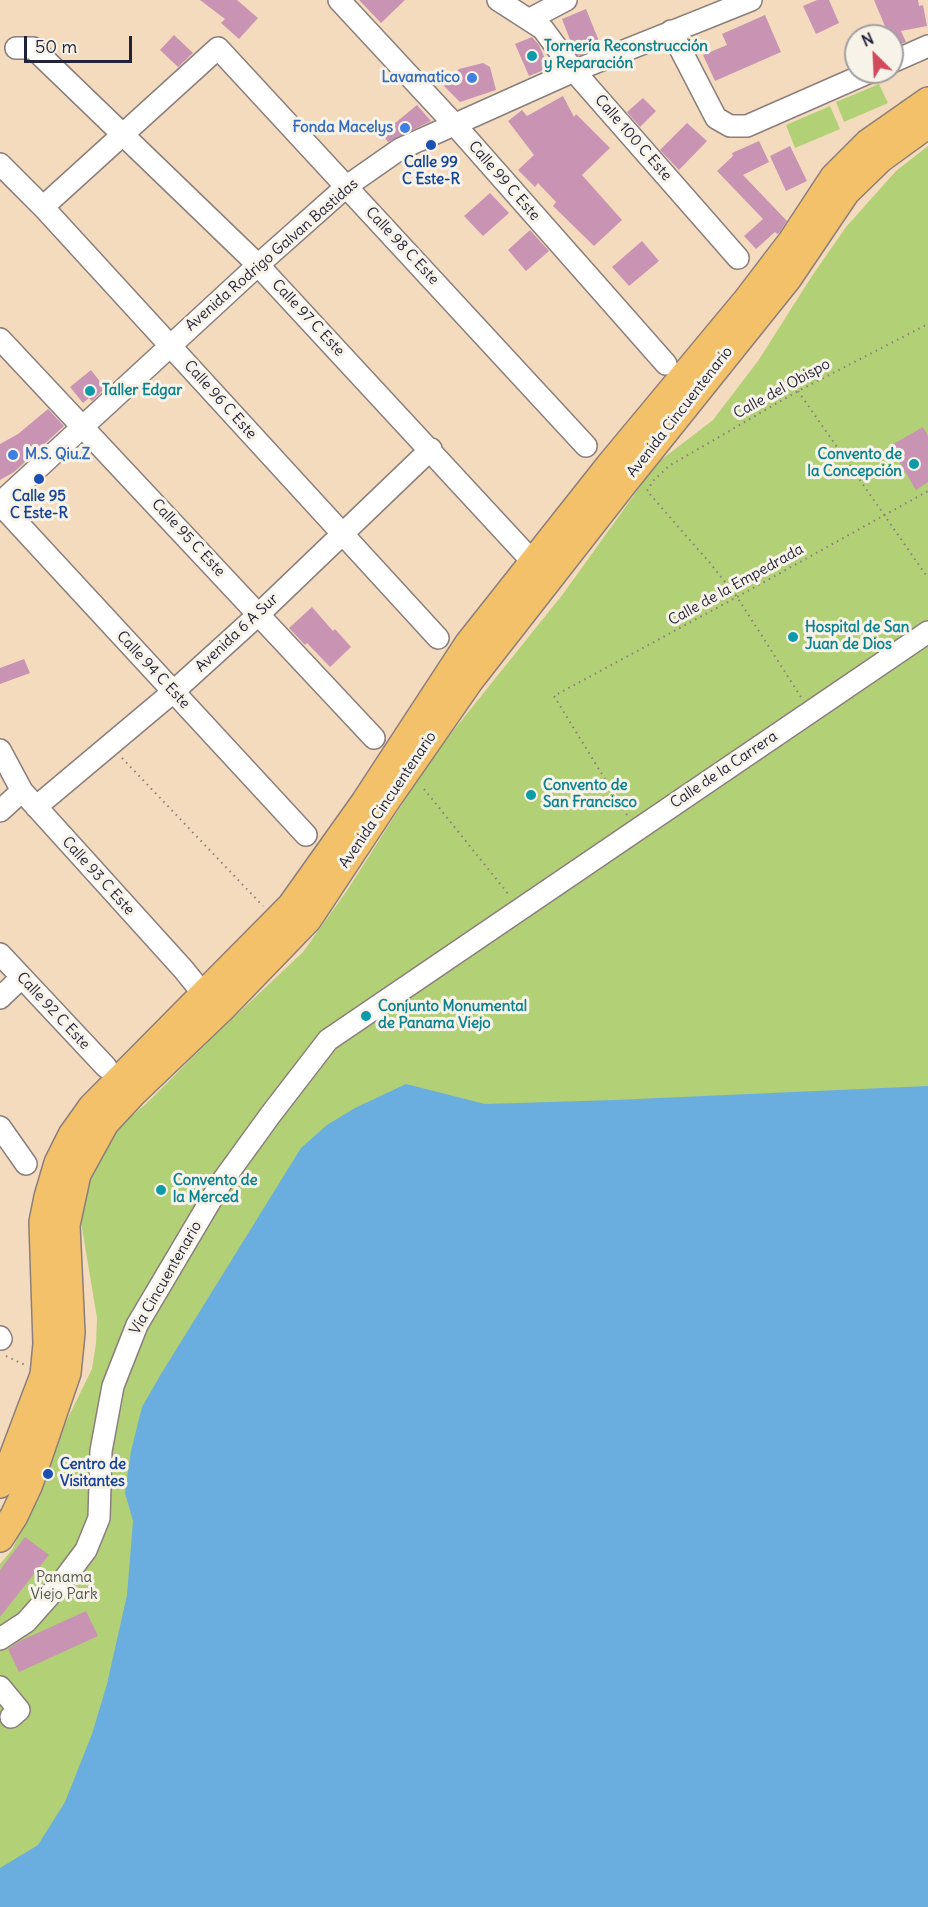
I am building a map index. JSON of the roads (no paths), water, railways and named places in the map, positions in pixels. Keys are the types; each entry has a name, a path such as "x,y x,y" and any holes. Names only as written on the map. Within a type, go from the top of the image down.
{"main road":[{"name":"Avenida Cincuentenario","path":"0,1484 7,1473 44,1375 47,1344 43,1222 58,1163 72,1136 92,1107 291,906 365,802 469,643 680,378 747,300 792,241 834,177 868,143 928,101"},
{"name":"Avenida Cincuentenario","path":"0,1538 14,1516 29,1484 67,1373 71,1333 66,1225 77,1174 105,1123 309,919 388,798 470,680 652,447 788,278 846,192 880,159 928,124"}],"street":[{"name":"Calle 99 C Este","path":"339,0 455,125 666,364"},
{"name":"Calle 100 C Este","path":"498,0 543,29 574,71 738,258"},
{"path":"530,19 566,0"},
{"name":"Avenida Rodrigo Galvan Bastidas","path":"0,503 170,345 347,186 400,149 574,71 751,0"},
{"path":"670,31 716,118 730,126 747,126 844,83"},
{"path":"904,57 928,46"},
{"name":"Calle 97 C Este","path":"16,48 33,48 258,265 532,561"},
{"name":"Calle 98 C Este","path":"124,135 218,48 586,446"},
{"path":"43,207 124,135"},
{"name":"Calle 96 C Este","path":"0,164 43,207 438,638"},
{"name":"Calle 95 C Este","path":"0,339 374,738"},
{"name":"Avenida 6 A Sur","path":"29,799 110,745 173,692 259,614 431,450"},
{"name":"Calle 94 C Este","path":"0,503 306,835"},
{"name":"Calle de la Carrera","path":"520,909 928,632"},
{"name":"Calle 93 C Este","path":"0,750 29,799 204,995"},
{"path":"0,811 29,799"},
{"name":"Vía Cincuentenario","path":"0,1639 26,1622 86,1550 99,1518 101,1451 113,1386 137,1325 221,1183 328,1040 520,909"},
{"name":"Calle 92 C Este","path":"0,954 106,1067"},
{"path":"0,998 21,978"},
{"path":"0,1127 26,1164"},
{"path":"0,1687 19,1710 11,1717"}],"water":[{"path":"406,1084 485,1104 928,1086 928,1907 0,1907 0,1868 38,1845 65,1802 92,1734 107,1684 127,1595 133,1521 125,1493 131,1451 142,1407 301,1148 327,1125 355,1108"}],"place":[{"name":"Tornería Reconstrucción y Reparación","path":"532,56"},
{"name":"Lavamatico","path":"472,78"},
{"name":"Fonda Macelys","path":"405,128"},
{"name":"Calle 99 C Este-R","path":"431,145"},
{"name":"Taller Edgar","path":"90,391"},
{"name":"M.S. Qiu.Z","path":"13,455"},
{"name":"Convento de la Concepción","path":"914,464"},
{"name":"Calle 95 C Este-R","path":"39,479"},
{"name":"Hospital de San Juan de Dios","path":"793,637"},
{"name":"Convento de San Francisco","path":"531,795"},
{"name":"Conjunto Monumental de Panama Viejo","path":"366,1016"},
{"name":"Convento de la Merced","path":"161,1190"},
{"name":"Centro de Visitantes","path":"48,1474"}],"park label":[{"name":"Panama Viejo Park","path":"64,1586"}]}
